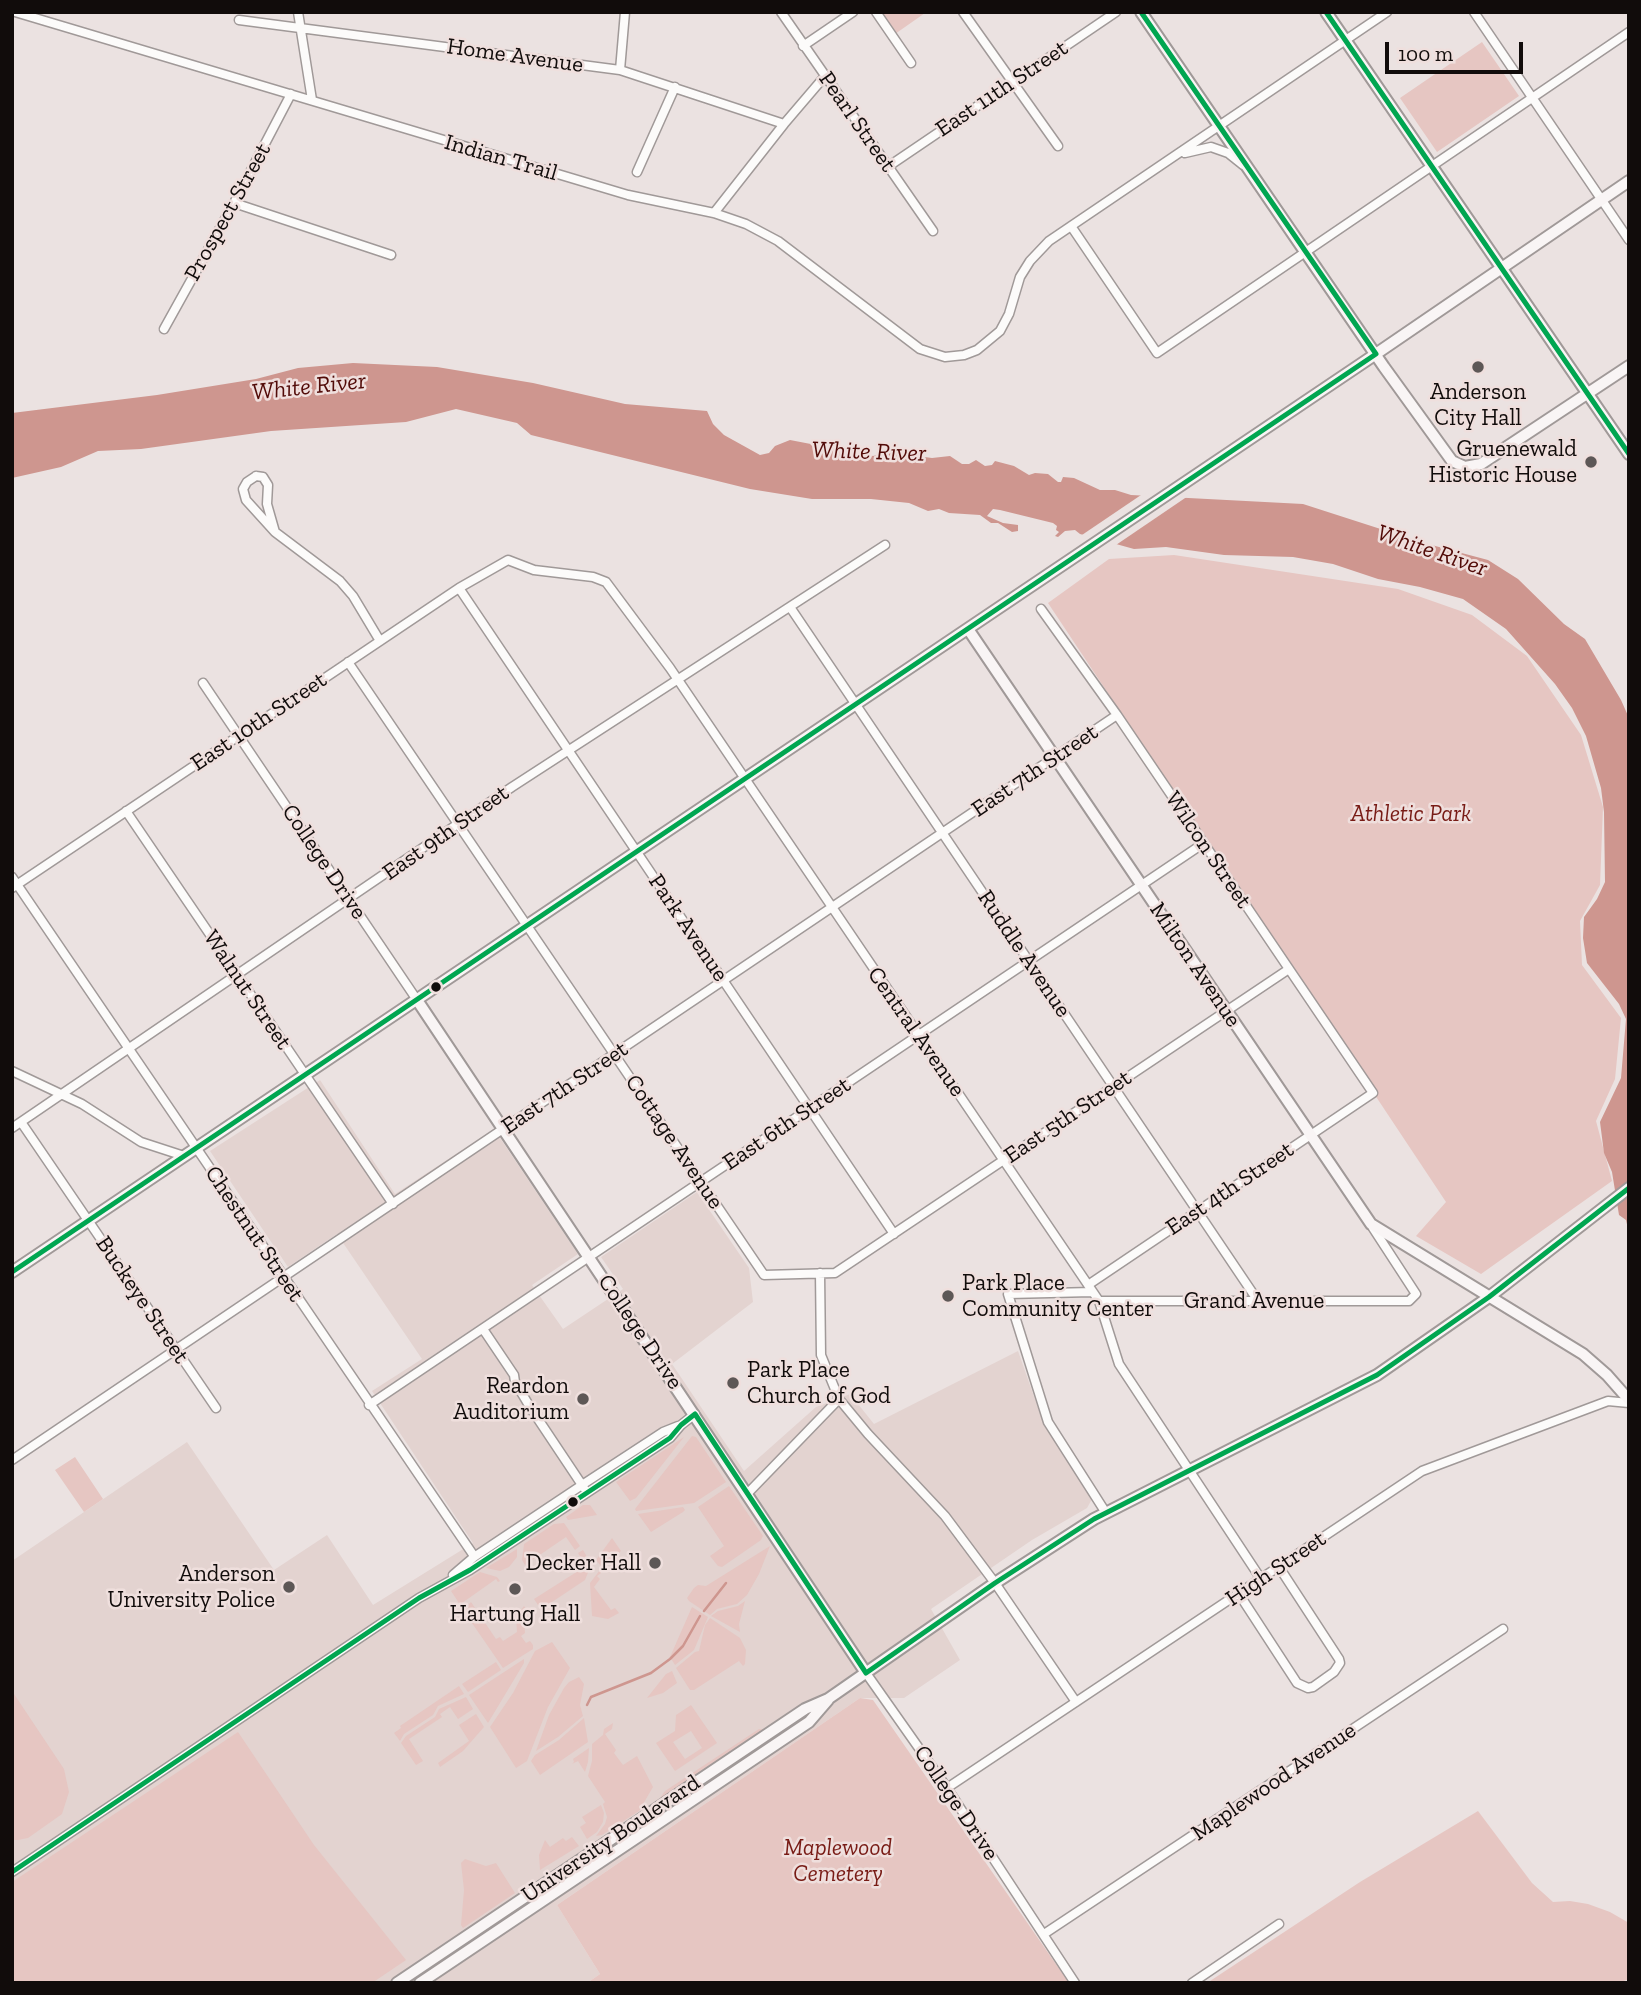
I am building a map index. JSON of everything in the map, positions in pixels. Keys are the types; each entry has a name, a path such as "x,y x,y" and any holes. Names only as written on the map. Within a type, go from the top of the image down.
{"main road":[{"path":"1141,12 1306,252 1371,357 1452,461 1465,467 1481,464 1629,366"},
{"path":"1326,12 1629,454"},
{"path":"12,1272 1371,357 1629,180"},
{"name":"Milton Avenue","path":"968,629 1371,1224"},
{"name":"College Drive","path":"417,1000 866,1674"},
{"name":"University Boulevard","path":"420,1983 535,1897 775,1728 805,1709 828,1699 866,1674 995,1583 1106,1513 1377,1375 1489,1297 1629,1188"},
{"path":"1371,1224 1583,1354 1607,1375 1629,1402"},
{"name":"University Boulevard","path":"397,1983 783,1740 810,1722 828,1699"}],"street":[{"name":"Indian Trail","path":"15,12 628,195 746,224 778,241 920,349 944,357 977,351 992,340 1006,322 1020,277 1030,261 1049,241 1166,162"},
{"path":"298,12 312,100"},
{"path":"620,70 625,12"},
{"name":"Pearl Street","path":"781,12 933,231"},
{"path":"803,46 853,12"},
{"path":"876,12 911,63"},
{"path":"963,12 1058,146"},
{"name":"East 11th Street","path":"888,166 1116,12"},
{"path":"1166,162 1387,12"},
{"path":"1474,12 1629,240"},
{"name":"Home Avenue","path":"239,20 620,70 784,124"},
{"path":"1071,226 1157,353 1629,32"},
{"path":"713,214 825,76"},
{"path":"637,172 674,87"},
{"name":"Prospect Street","path":"164,328 291,94"},
{"path":"1166,162 1190,151 1211,148 1228,153 1254,175"},
{"path":"234,203 391,255"},
{"path":"275,531 267,504 268,485 263,477 256,476 247,482 243,489 246,500 275,531 340,582 353,596 380,641"},
{"name":"East 9th Street","path":"12,1128 512,787 884,545"},
{"name":"East 10th Street","path":"14,883 459,588 508,561"},
{"name":"Central Avenue","path":"508,561 534,570 593,577 606,582 678,679 1099,1301 1119,1364 1261,1579"},
{"name":"Park Avenue","path":"459,588 894,1234"},
{"name":"Ruddle Avenue","path":"790,607 1258,1301"},
{"name":"Wilcon Street","path":"1041,609 1117,715 1373,1093"},
{"name":"Cottage Avenue","path":"348,662 764,1275"},
{"name":"College Drive","path":"203,683 417,1000"},
{"name":"East 7th Street","path":"12,1460 1117,715"},
{"name":"Walnut Street","path":"126,811 393,1204"},
{"name":"East 6th Street","path":"369,1405 1204,843"},
{"name":"Chestnut Street","path":"14,883 474,1556"},
{"name":"East 5th Street","path":"764,1275 835,1273 1289,969"},
{"path":"12,1071 62,1094 134,1139 184,1156"},
{"name":"East 4th Street","path":"1090,1288 1198,1211 1373,1093"},
{"name":"Buckeye Street","path":"21,1122 216,1408"},
{"name":"Milton Avenue","path":"1371,1224 1416,1294 1409,1301"},
{"path":"820,1273 821,1355 839,1399 945,1516 995,1583 1076,1702"},
{"path":"1090,1288 1008,1294 1048,1422 1106,1513"},
{"name":"Grand Avenue","path":"1099,1301 1409,1301"},
{"path":"483,1329 585,1489"},
{"path":"747,1494 839,1399"},
{"name":"High Street","path":"947,1788 1422,1472 1608,1401 1629,1402"},
{"path":"12,1872 419,1598 470,1570 585,1489 670,1438 695,1414"},
{"path":"1239,1594 1297,1682 1308,1688 1313,1687 1334,1672 1340,1663 1339,1659 1279,1567"},
{"name":"Maplewood Avenue","path":"1044,1934 1503,1629"},
{"name":"College Drive","path":"866,1674 947,1788 1075,1983"},
{"path":"775,1728 783,1740"},
{"path":"1192,1983 1279,1924"}],"shaded area":[{"path":"320,1080 395,1194 494,1129 578,1254 532,1285 563,1329 623,1289 601,1257 697,1192 749,1268 753,1302 672,1364 744,1471 816,1407 850,1394 874,1424 1018,1351 1044,1425 1092,1499 1087,1508 1032,1540 931,1609 960,1660 904,1698 860,1698 557,1905 600,1974 587,1983 12,1983 12,1561 187,1442 274,1570 327,1535 373,1605 473,1543 372,1391 422,1359 337,1234 288,1267 210,1151"}],"green space":[{"path":"880,12 924,12 925,13 895,34"},
{"path":"1482,42 1519,96 1437,152 1400,98"},
{"name":"Athletic Park","path":"1174,555 1398,589 1472,615 1527,656 1581,735 1603,807 1600,885 1580,921 1582,965 1621,1018 1615,1079 1596,1121 1612,1181 1481,1274 1416,1236 1446,1202 1048,603 1109,559"},
{"path":"692,1436 696,1437 726,1482 694,1503 636,1511 635,1509"},
{"path":"684,1437 636,1498 630,1501 616,1482"},
{"path":"75,1457 103,1499 84,1512 55,1470"},
{"path":"729,1486 763,1536 722,1567 710,1556 724,1546 698,1507"},
{"path":"583,1505 590,1505 597,1515 568,1520 566,1517"},
{"path":"683,1507 683,1512 651,1532 638,1514"},
{"path":"564,1523 580,1546 575,1550 566,1537 525,1565 522,1560 524,1544 554,1524"},
{"path":"612,1538 621,1551 601,1566 596,1560"},
{"path":"770,1546 759,1574 747,1595 737,1604 717,1609 710,1615 687,1598 698,1585 706,1586"},
{"path":"517,1549 517,1557 509,1567 500,1571 486,1568"},
{"path":"583,1550 589,1570 585,1580 546,1606 538,1605 534,1599 586,1566 578,1553"},
{"path":"600,1570 601,1573 597,1576 600,1579 594,1587 611,1610 615,1608 619,1613 608,1619 592,1616 590,1583"},
{"path":"480,1572 497,1577 500,1581 496,1579 459,1603 451,1591"},
{"path":"745,1601 739,1624 740,1632 711,1616 718,1611 738,1606"},
{"path":"471,1602 496,1639 500,1637 503,1641 517,1632 516,1617 524,1606 528,1612 524,1621 525,1633 521,1636 526,1643 530,1641 533,1649 503,1668 463,1610"},
{"path":"692,1607 708,1617 694,1650 675,1665 670,1657"},
{"path":"710,1618 740,1638 746,1650 745,1664 743,1666 739,1661 690,1690 676,1668 699,1651 705,1625"},
{"path":"552,1642 570,1668 548,1707 527,1761 516,1768 490,1727 513,1693 535,1651"},
{"path":"524,1659 524,1663 488,1723 469,1695"},
{"path":"496,1662 501,1670 468,1692 462,1684"},
{"path":"672,1671 677,1683 663,1693 647,1698 666,1674"},
{"path":"579,1677 584,1684 580,1705 583,1716 536,1751 549,1715 564,1688"},
{"path":"459,1686 464,1694 438,1706 433,1715 404,1734 400,1741 394,1733 400,1726"},
{"path":"12,1691 64,1769 69,1792 62,1814 28,1838 18,1840 12,1840"},
{"path":"466,1697 473,1709 458,1719 450,1707 440,1714 442,1717 409,1739 423,1761 416,1765 401,1743 406,1736 435,1717 439,1709"},
{"name":"Maplewood Cemetery","path":"860,1698 873,1700 1069,1983 587,1983 600,1974 557,1905"},
{"path":"691,1705 717,1743 675,1771 656,1743 675,1731 676,1715","holes":["691,1731 702,1748 685,1759 673,1742"]},
{"path":"476,1714 484,1727 463,1751 440,1767 438,1763 469,1741 459,1725"},
{"path":"584,1718 588,1742 540,1775 531,1761 535,1755 559,1740"},
{"path":"613,1723 612,1729 605,1734 616,1750 614,1753 623,1765 637,1756 653,1787 639,1811 602,1835 596,1836 607,1817 603,1804 605,1802 588,1776 592,1761 592,1744 603,1735 604,1729"},
{"path":"759,1729 768,1730 662,1801 660,1798 665,1791"},
{"path":"238,1732 314,1845 406,1960 372,1983 12,1983 12,1882"},
{"path":"589,1748 585,1772 578,1761 572,1764 573,1759"},
{"path":"601,1805 603,1822 597,1832 587,1839 580,1827 586,1823 582,1817"},
{"path":"1478,1811 1532,1883 1553,1902 1588,1904 1629,1923 1629,1979 1619,1983 1207,1983 1360,1882"},
{"path":"572,1837 579,1846 540,1870 539,1855 545,1840 550,1847 563,1838 566,1841"},
{"path":"465,1859 486,1866 496,1863 515,1893 463,1928 464,1890 461,1863"}],"water":[{"name":"White River","path":"353,363 437,367 533,383 625,404 707,411 713,424 724,435 760,455 769,453 775,446 790,440 873,456 888,452 932,458 950,456 962,464 976,460 985,466 992,465 995,461 1014,466 1029,475 1048,474 1058,482 1061,482 1063,477 1074,478 1100,490 1115,490 1131,495 1303,504 1424,543 1488,560 1518,579 1564,624 1585,639 1629,718 1629,1233 1626,1220 1619,1215 1612,1172 1604,1153 1600,1122 1621,1078 1626,1019 1619,1004 1587,963 1583,938 1584,917 1605,882 1601,788 1586,736 1572,708 1555,684 1506,629 1463,599 1378,579 1333,564 1293,557 1224,555 1166,547 1134,549 1080,534 1075,530 1065,531 1058,537 1055,536 1059,532 1056,530 1057,526 1053,523 1000,510 993,509 987,516 1003,523 1018,525 1018,531 1012,532 980,515 949,513 939,509 928,511 909,503 871,499 812,499 750,489 531,435 517,423 456,409 406,422 271,431 141,449 98,451 61,467 12,478 12,413 157,395 256,379 298,368"}],"pier":[{"path":"1144,493 1191,494 1113,547 1079,537"}],"waterway":[{"path":"704,1611 726,1583"},
{"path":"587,1705 591,1697 651,1673 670,1659 683,1646 700,1616"}],"transit line":[{"path":"12,1272 1376,354 1141,12"},
{"path":"1326,12 1629,454"},
{"path":"12,1872 419,1598 470,1570 670,1438 695,1414 866,1673 995,1583 1094,1519 1377,1375 1489,1297 1629,1188"}],"place":[{"name":"Anderson City Hall","path":"1478,367"},
{"name":"Gruenewald Historic House","path":"1591,462"},
{"name":"Park Place Community Center","path":"948,1296"},
{"name":"Park Place Church of God","path":"733,1383"},
{"name":"Reardon Auditorium","path":"583,1399"},
{"name":"Decker Hall","path":"655,1563"},
{"name":"Anderson University Police","path":"289,1587"},
{"name":"Hartung Hall","path":"515,1589"}]}
